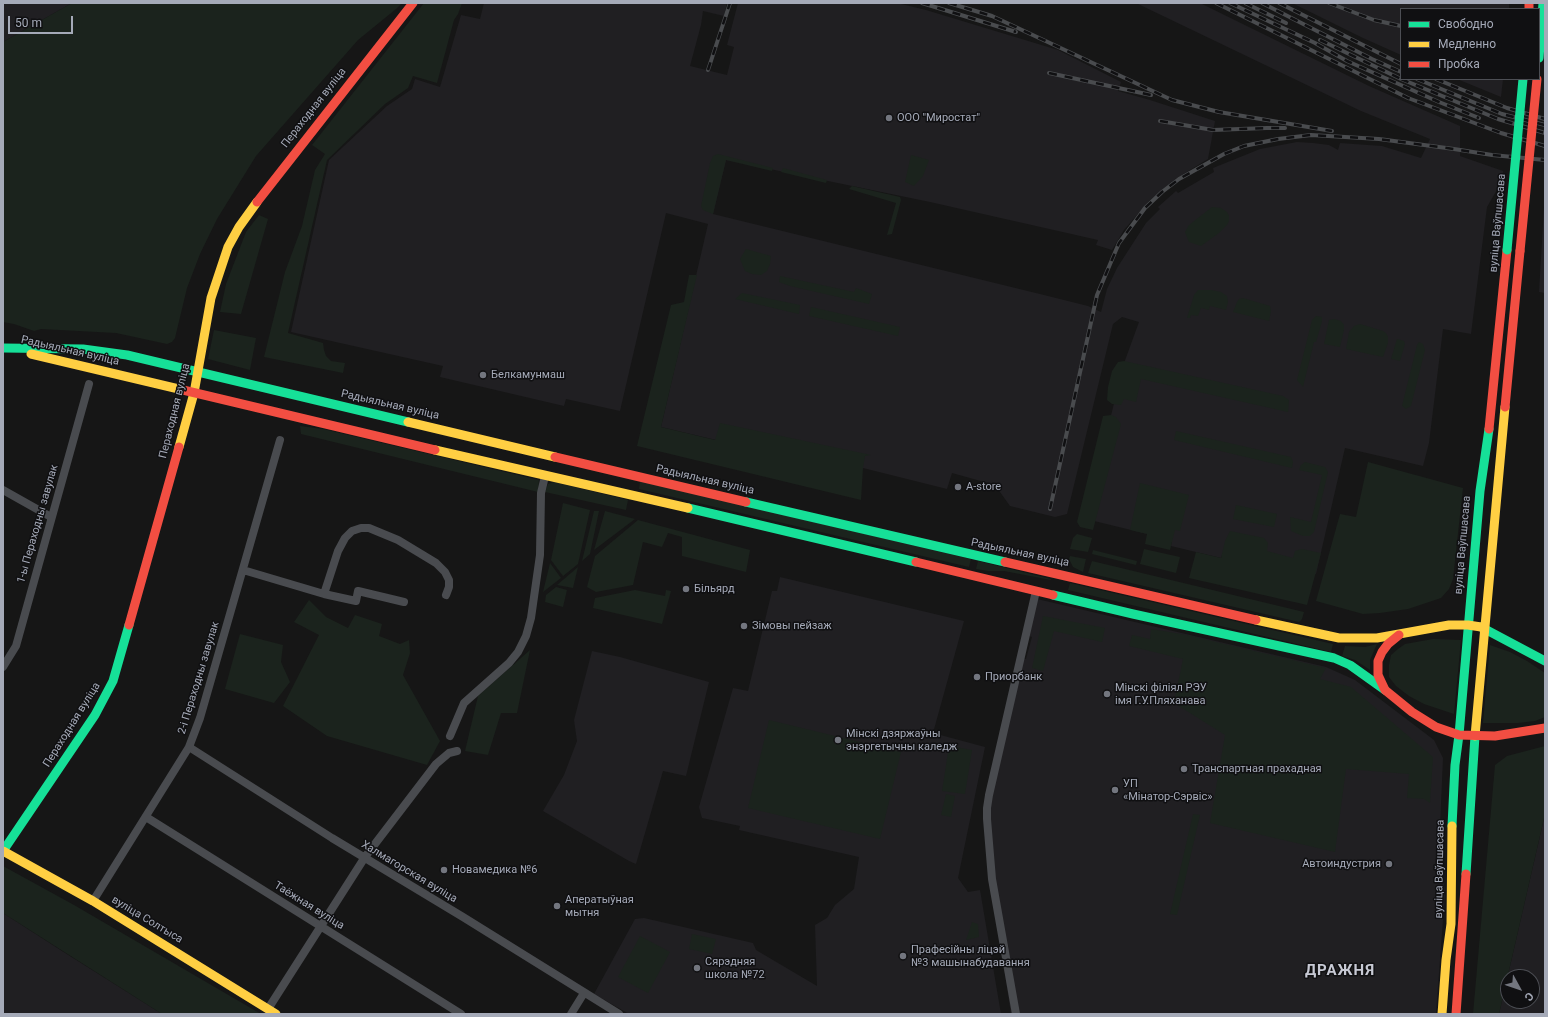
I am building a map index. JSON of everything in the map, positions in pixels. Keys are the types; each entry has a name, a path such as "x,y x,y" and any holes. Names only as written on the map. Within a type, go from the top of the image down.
{"main road":[{"name":"Пераходная вуліца","path":"3,851 95,715 113,681 194,393 212,292 228,246 238,227 314,127 413,3"},
{"path":"1540,44 1543,3"},
{"name":"вуліца Ваўпшасава","path":"1442,1014 1446,960 1451,924 1455,765 1473,583 1480,491 1490,425 1523,80"},
{"name":"вуліца Ваўпшасава","path":"1456,1014 1484,628 1537,80"},
{"name":"Радыяльная вуліца","path":"4,348 85,350 127,355 198,372 426,436 546,476 641,497 1133,614 1267,642 1334,658 1350,665 1385,690 1399,703 1424,720 1436,727 1459,734 1495,736 1545,728"},
{"name":"Радыяльная вуліца","path":"4,348 194,393 638,477 1339,638 1377,638 1449,625 1468,625 1484,628 1545,661"},
{"path":"1385,690 1378,675 1378,661 1388,644 1399,634"},
{"name":"вуліца Солтыса","path":"3,851 93,901 272,1012"}],"street":[{"name":"1-ы Пераходны завулак","path":"3,667 16,646 89,384"},
{"name":"2-і Пераходны завулак","path":"93,901 189,747 200,718 280,440"},
{"path":"450,736 464,703 509,663 518,652 524,640 531,618 540,555 542,493 546,476"},
{"path":"3,490 51,517"},
{"path":"324,594 338,551 345,538 352,531 369,528 398,540 436,563 445,572 449,580 449,587 446,595"},
{"path":"243,570 324,594 356,601 358,591 404,602"},
{"path":"1016,1014 992,879 987,808 1036,591"},
{"name":"Халмагорская вуліца","path":"189,747 332,838 619,1014"},
{"path":"272,1012 321,926 365,857 436,764 449,753 457,751"},
{"name":"Таёжная вуліца","path":"146,817 461,1014"},
{"path":"571,1014 584,993"}],"shaded area":[{"path":"3,3 72,3 3,42"},
{"path":"72,3 402,3 358,40 256,156 217,219 200,254 187,288 175,338 172,342 167,344 116,333 41,329 34,331 3,322 3,42"},
{"path":"424,3 462,3 454,20 437,83 413,76 408,88 385,104 327,160 288,333 323,343 326,356 331,361 345,363 343,373 264,357 285,272 302,226 315,170 325,154 312,145"},
{"path":"484,3 727,3 724,16 703,11 701,25 690,66 727,75 734,47 727,45 738,3 897,3 926,10 1058,50 1121,82 1118,91 1215,121 1208,159 1177,178 1149,201 1124,230 1112,250 1096,245 1098,240 930,202 726,160 713,214 1088,306 1101,312 1107,289 1117,268 1146,223 1160,209 1158,207 1176,191 1178,193 1214,172 1213,168 1260,149 1297,142 1329,145 1338,150 1340,143 1382,146 1421,158 1430,139 1361,111 1136,3 1200,3 1369,86 1460,126 1460,156 1503,171 1502,181 1487,207 1471,334 1443,329 1429,443 1423,466 1345,448 1316,574 1223,553 1221,558 1171,546 1172,540 1086,519 1123,366 1139,322 1122,317 1113,324 1067,514 1055,517 1010,506 995,485 952,473 947,489 863,468 716,440 661,427 708,224 666,213 620,411 566,399 564,406 440,377 443,366 291,332 329,160 387,106 412,89 415,79 440,87 461,15 480,19"},
{"path":"1292,3 1509,3 1509,8 1400,8 1400,55"},
{"path":"1459,80 1503,80 1501,97"},
{"path":"718,154 773,168 772,171 726,160 713,214 703,210 701,206 710,163 713,156"},
{"path":"911,155 929,160 923,176 914,186 905,182"},
{"path":"783,168 827,180 826,183 781,172"},
{"path":"852,186 900,197 901,200 892,234 887,235 896,203 849,189"},
{"path":"1545,190 1545,293 1539,292"},
{"path":"1212,207 1221,208 1227,212 1229,221 1227,225 1201,246 1189,242 1185,232 1189,225"},
{"path":"259,215 268,219 241,314 220,312 226,284 246,232"},
{"path":"746,249 771,256 767,271 761,275 752,274 745,271 740,259"},
{"path":"689,275 697,275 661,427 715,440 720,423 871,455 865,456 861,500 637,446 671,305 684,302"},
{"path":"780,276 854,292 856,288 872,294 869,304 790,286 779,282"},
{"path":"1198,290 1221,292 1227,296 1228,302 1226,310 1210,306 1209,310 1201,308 1198,316 1191,315 1190,318 1187,318 1194,295"},
{"path":"742,293 800,305 799,314 735,299"},
{"path":"1243,298 1270,306 1271,311 1269,321 1233,312 1239,299"},
{"path":"811,307 900,327 898,336 809,316"},
{"path":"1316,316 1322,317 1322,321 1316,342 1314,342 1303,387 1297,380 1312,320"},
{"path":"1334,319 1341,321 1344,325 1340,347 1324,344 1329,320"},
{"path":"1360,324 1386,333 1388,343 1383,357 1346,349 1349,332 1354,326"},
{"path":"214,330 256,338 250,370 208,359"},
{"path":"1397,339 1404,341 1405,344 1400,361 1391,359"},
{"path":"1419,342 1423,344 1425,350 1411,406 1406,409 1402,406"},
{"path":"1124,361 1283,396 1289,400 1288,412 1141,379 1136,402 1124,399 1121,405 1112,404 1107,400 1108,387 1112,371 1118,362"},
{"path":"1111,415 1116,417 1121,424 1093,530 1080,527 1077,522 1103,416"},
{"path":"300,426 323,429 539,480 538,492 301,434"},
{"path":"1176,431 1291,457 1293,462 1292,468 1174,440"},
{"path":"1305,462 1325,467 1328,472 1314,532 1310,536 1303,536 1291,531 1290,517 1311,522 1322,475 1299,470 1301,465"},
{"path":"1368,462 1463,488 1453,579 1449,589 1441,598 1408,609 1363,614 1316,601 1340,514 1356,517"},
{"path":"640,481 971,559 969,567 639,489"},
{"path":"554,482 628,500 626,510 545,492 548,484"},
{"path":"1140,483 1189,495 1180,531 1175,530 1170,550 1145,544 1147,534 1130,530"},
{"path":"563,503 590,510 578,564 563,576 551,560"},
{"path":"1236,505 1277,514 1274,527 1233,519"},
{"path":"594,511 599,511 590,554 582,561"},
{"path":"605,511 635,519 594,550"},
{"path":"638,520 750,550 746,572 682,556 682,537 668,533 662,547 643,542 633,585 596,592 587,587 595,556"},
{"path":"1230,531 1264,538 1268,543 1267,551 1293,558 1295,551 1302,549 1321,553 1307,605 1189,578 1196,552 1221,558 1225,541"},
{"path":"1077,534 1092,538 1088,552 1070,549 1073,538"},
{"path":"1144,549 1180,557 1176,573 1140,564"},
{"path":"1093,550 1137,561 1136,565 1092,554"},
{"path":"1070,556 1086,559 1083,572 1073,567 1069,559"},
{"path":"978,561 1051,580 1004,571 976,569"},
{"path":"1092,561 1304,612 1302,619 1299,622 1088,573"},
{"path":"550,563 561,578 543,592"},
{"path":"578,567 573,588 557,585"},
{"name":"Мінскі дзяржаўны энэргетычны каледж","path":"780,577 964,621 933,733 985,747 958,878 968,892 980,890 1001,1014 629,1014 594,994 635,919 644,918 753,943 756,950 817,986 815,925 827,918 835,905 854,889 859,857 739,830 740,826 702,818 699,807 733,688 748,691 772,591 777,591"},
{"path":"1070,583 1333,644 1331,652 1068,590"},
{"path":"556,587 567,590 563,607 545,602 546,595"},
{"path":"635,590 665,596 666,590 671,591 662,624 593,608 595,598"},
{"path":"1037,599 1326,667 1355,680 1434,740 1443,758 1439,850 1445,892 1436,1014 1011,1014 996,916 988,805 1020,658 1026,659 1032,637 1026,635"},
{"path":"309,600 326,617 348,628 355,615 382,624 379,636 400,644 409,640 410,653 403,675 440,741 427,765 327,736 283,706 319,635 294,622"},
{"path":"1043,616 1105,628 1102,642 1054,631 1043,671 1032,668"},
{"path":"1151,629 1187,635 1326,668 1320,679 1351,687 1433,757 1430,803 1424,799 1407,798 1409,774 1346,769 1335,852 1210,823 1225,735 1174,703 1183,659 1129,646 1132,635 1150,639"},
{"path":"240,634 283,645 281,662 290,682 274,703 225,689"},
{"path":"1433,639 1461,640 1454,714 1424,704 1409,696 1396,686 1389,677 1391,655 1405,644"},
{"path":"1377,644 1370,660 1370,670 1355,660 1342,656 1345,646 1365,647"},
{"path":"1490,645 1510,652 1545,673 1545,717 1535,721 1518,723 1483,723"},
{"path":"530,650 517,713 501,713 488,755 465,751 478,696"},
{"path":"592,651 620,657 709,682 686,776 663,771 636,864 543,811 564,775 577,741 574,720"},
{"path":"769,720 901,752 880,839 748,808"},
{"path":"949,746 972,750 965,794 942,791"},
{"path":"1545,746 1545,814 1509,969 1500,969 1499,1014 1473,1014 1495,765 1507,756"},
{"path":"946,794 955,796 951,817 941,815"},
{"path":"1193,814 1200,815 1177,915 1170,914"},
{"path":"1545,814 1545,1014 1499,1014 1500,1009 1540,1009 1540,969 1509,969"},
{"path":"3,866 74,905 261,1014 162,1014 3,913"},
{"path":"3,913 62,951 162,1014 3,1014"},
{"path":"972,922 978,924 979,937 966,940"},
{"path":"692,934 716,939 712,954 689,949"},
{"path":"640,936 670,952 648,993 618,977"}],"railway":[{"path":"708,70 730,3"},
{"path":"922,3 1016,32"},
{"path":"949,3 992,16 1172,100 1219,112 1332,131"},
{"path":"1216,3 1408,98 1501,133 1545,146"},
{"path":"1230,3 1315,43 1347,61 1479,118"},
{"path":"1245,3 1286,23"},
{"path":"1262,3 1372,59 1400,72"},
{"path":"1279,3 1400,64"},
{"path":"1329,3 1374,20 1400,26"},
{"path":"1320,40 1400,79"},
{"path":"1049,73 1151,95"},
{"path":"1403,80 1498,119 1545,133"},
{"path":"1419,80 1502,114 1545,125"},
{"path":"1438,80 1507,108 1545,119"},
{"path":"1160,121 1213,130 1285,128"},
{"path":"1050,509 1097,295 1119,243 1145,208 1179,179 1224,154 1244,146 1278,139 1311,135 1379,139 1492,155 1545,160"}],"traffic: fast":[{"path":"1540,44 1543,3"},
{"path":"1507,250 1523,80"},
{"path":"3,348 83,349 127,355 408,422"},
{"path":"1459,735 1480,491 1489,429"},
{"path":"746,502 1005,562"},
{"path":"688,508 916,562"},
{"path":"1053,595 1334,658 1350,665 1385,690"},
{"path":"3,851 95,715 113,681 129,625"},
{"path":"1481,627 1545,661"},
{"path":"1452,826 1455,765 1459,735"},
{"path":"1466,874 1475,736"}],"traffic: slow":[{"path":"179,447 194,393 211,298 228,247 239,227 257,202"},
{"path":"31,354 183,390"},
{"path":"1475,736 1505,407"},
{"path":"408,422 555,457"},
{"path":"435,450 688,508"},
{"path":"1256,620 1339,638 1377,638 1449,625 1481,627"},
{"path":"1442,1014 1446,960 1451,924 1452,826"},
{"path":"3,851 93,901 276,1014"}],"traffic: jam":[{"path":"257,202 413,3"},
{"path":"1529,3 1529,8"},
{"path":"1520,251 1537,80"},
{"path":"1489,429 1507,250"},
{"path":"1505,407 1520,251"},
{"path":"183,390 435,450"},
{"path":"129,625 179,447"},
{"path":"555,457 746,502"},
{"path":"916,562 1053,595"},
{"path":"1005,562 1256,620"},
{"path":"1399,635 1388,644 1382,652 1378,661 1378,675 1385,690 1412,712 1436,727 1459,735 1495,736 1545,728"},
{"path":"1456,1014 1466,874"}],"place":[{"name":"ООО \"Миростат\"","path":"889,118"},
{"name":"Белкамунмаш","path":"483,375"},
{"name":"А-store","path":"958,487"},
{"name":"Більярд","path":"686,589"},
{"name":"Зімовы пейзаж","path":"744,626"},
{"name":"Приорбанк","path":"977,677"},
{"name":"Мінскі філіял РЭУ імя Г.У.Пляханава","path":"1107,694"},
{"name":"Мінскі дзяржаўны энэргетычны каледж","path":"838,740"},
{"name":"Транспартная прахадная","path":"1184,769"},
{"name":"УП «Мінатор-Сэрвіс»","path":"1115,790"},
{"name":"Автоиндустрия","path":"1389,864"},
{"name":"Новамедика №6","path":"444,870"},
{"name":"Аператыўная мытня","path":"557,906"},
{"name":"Прафесійны ліцэй №3 машынабудавання","path":"903,956"},
{"name":"Сярэдняя школа №72","path":"697,968"}],"district":[{"name":"ДРАЖНЯ","path":"1340,971"}]}
